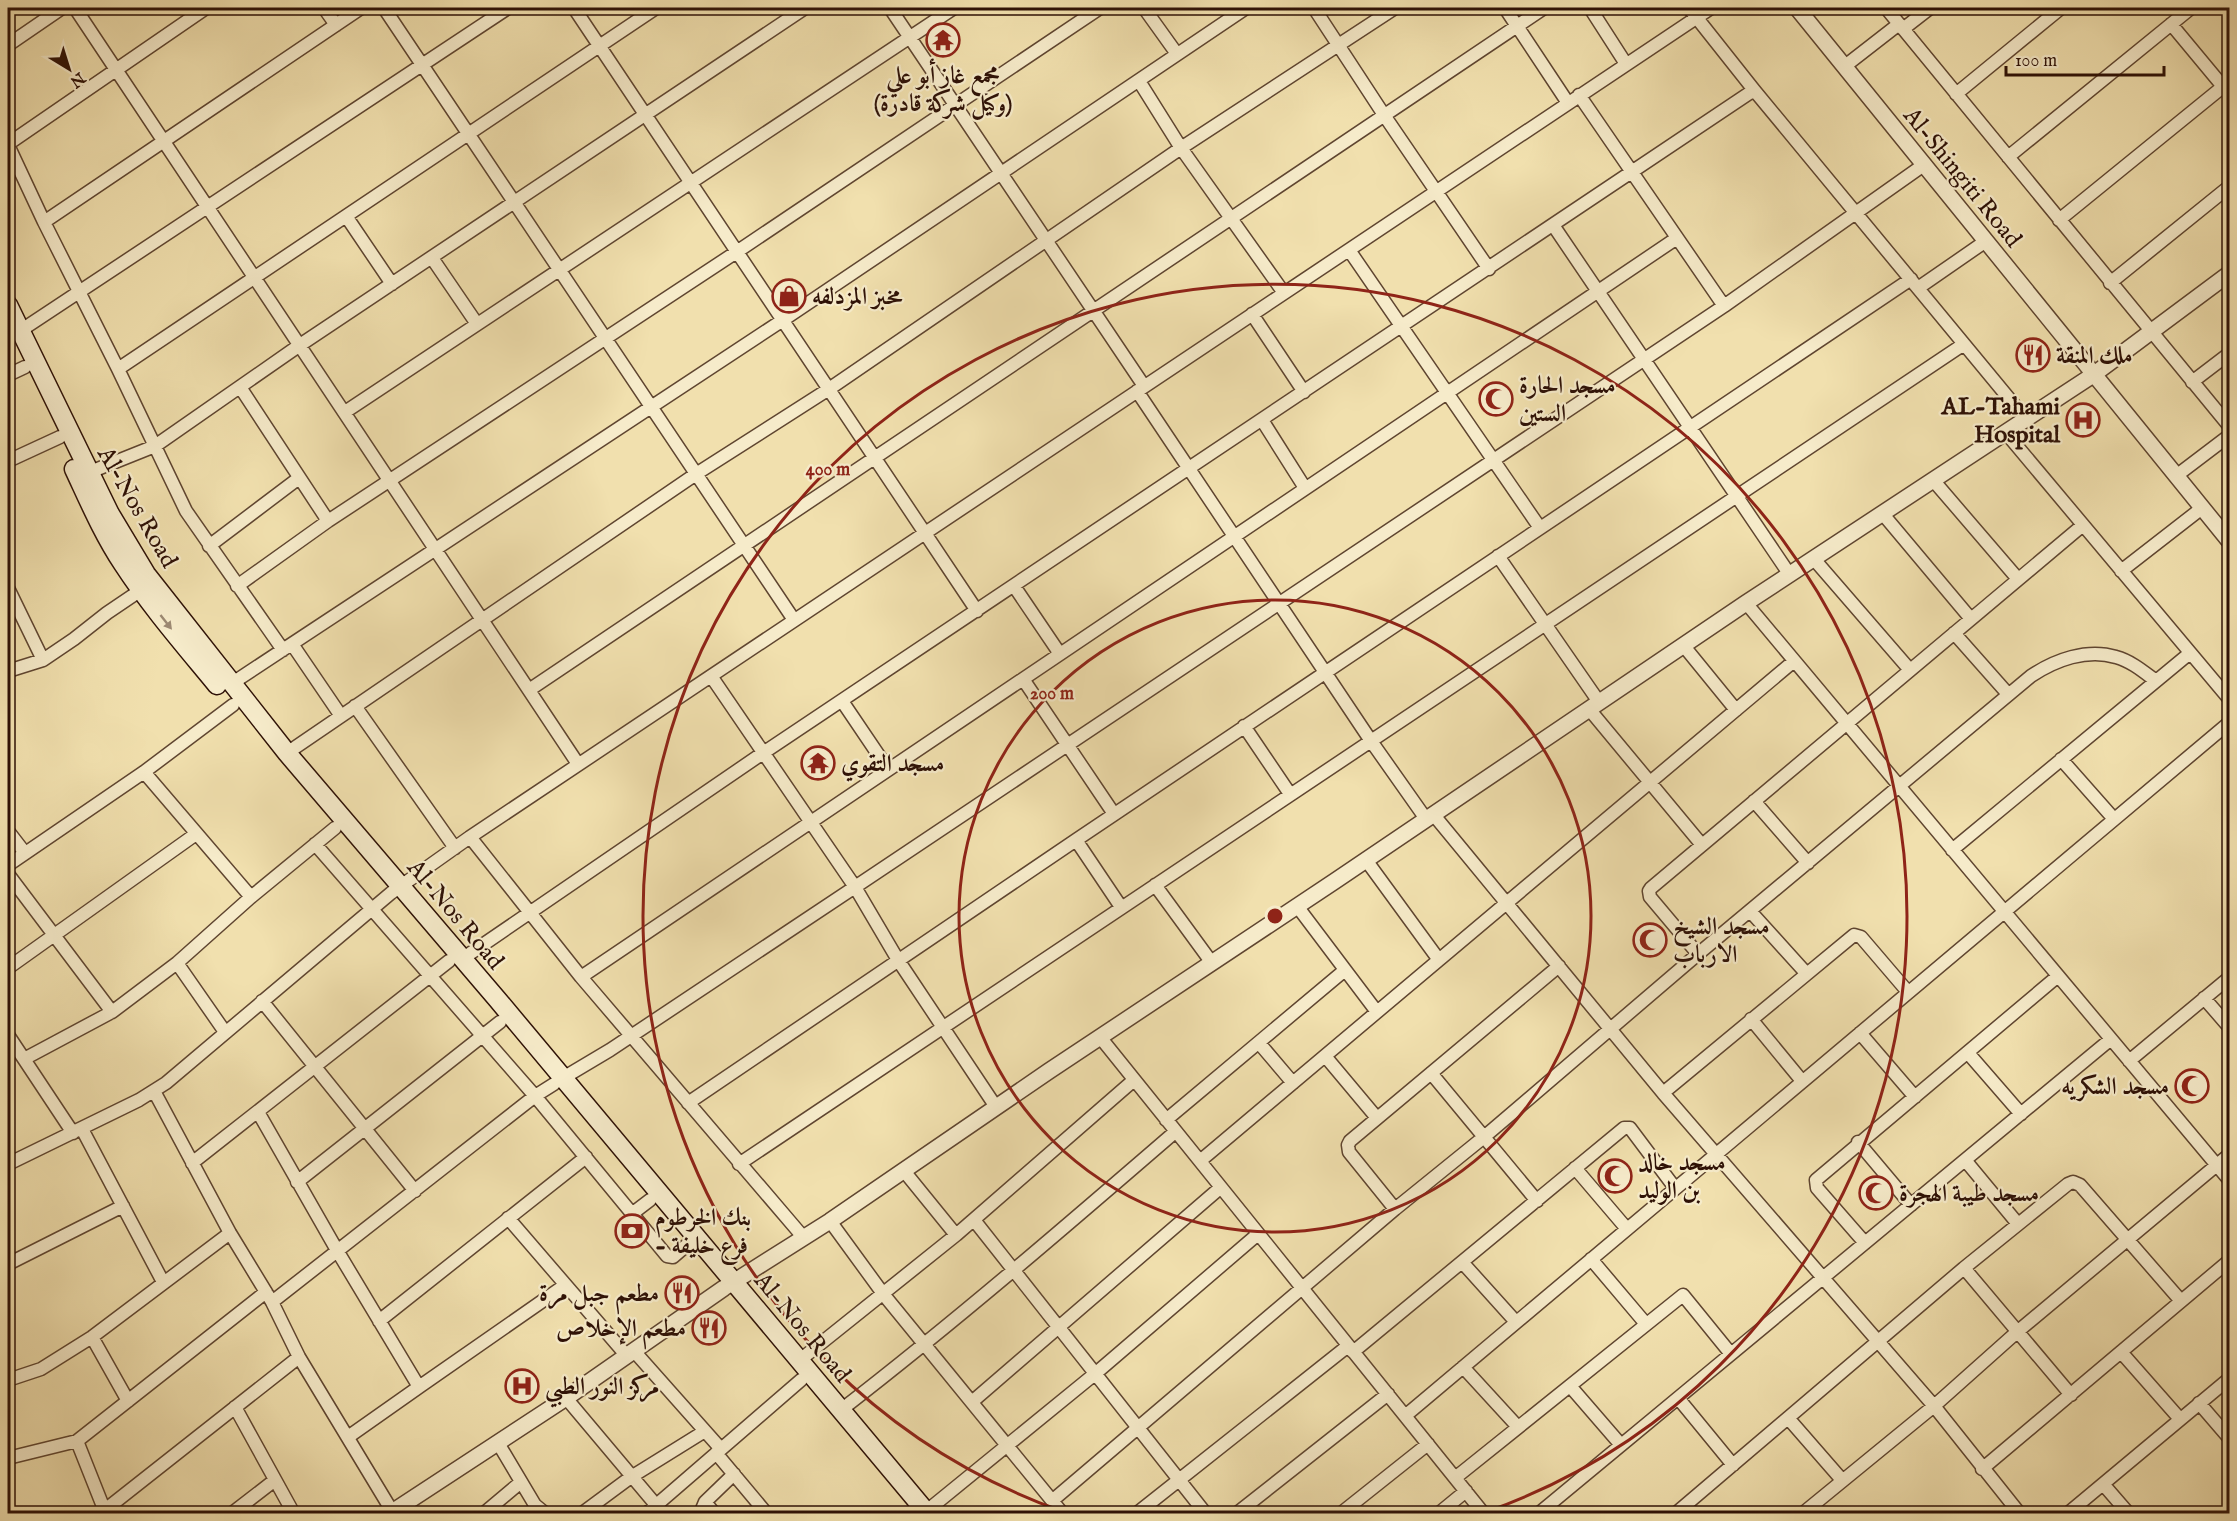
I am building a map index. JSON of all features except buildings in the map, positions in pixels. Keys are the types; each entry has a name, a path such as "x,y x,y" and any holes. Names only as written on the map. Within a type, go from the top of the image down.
{"main road":[{"name":"Al-Nos Road","path":"8,305 25,367 98,519 122,563 233,705 335,828 396,889"},
{"name":"Al-Nos Road","path":"14,332 140,566 231,684 396,889 729,1284 801,1380 922,1513"},
{"name":"Al-Nos Road","path":"456,960 500,1022 558,1081 650,1200 688,1244 800,1360 922,1513"}],"street":[{"path":"8,45 62,8"},
{"path":"75,8 578,764"},
{"path":"206,8 8,144 186,511 237,586 341,716"},
{"path":"324,8 336,25"},
{"path":"44,222 361,8"},
{"path":"384,8 794,620"},
{"path":"14,332 80,292 508,8"},
{"path":"574,8 977,611"},
{"path":"118,369 656,8"},
{"path":"90,472 155,446 300,345 805,8"},
{"path":"890,8 1093,311 1189,469 1371,741 1429,816 1507,903 1663,1093 1934,1406 2020,1514"},
{"path":"345,412 954,8"},
{"path":"237,586 328,520 738,251 1100,8"},
{"path":"1144,8 1177,54"},
{"path":"231,684 783,320 1246,8"},
{"path":"1314,8 1384,116 1489,269"},
{"path":"287,753 696,474 829,389 1181,147 1340,46 1395,8"},
{"path":"1505,8 1568,103"},
{"path":"529,690 1544,8"},
{"path":"1590,8 1626,64"},
{"path":"8,1164 154,1091 396,889 470,837 1626,64 1693,12 1711,8"},
{"name":"Al-Shingiti Road","path":"1797,8 2093,375 2202,508 2227,535"},
{"path":"1886,8 2229,427"},
{"path":"1845,66 1930,8"},
{"path":"1956,94 2061,8"},
{"path":"2008,157 2191,8"},
{"path":"1693,12 1754,90 2026,419"},
{"path":"2059,220 2227,88 2171,24"},
{"path":"1139,81 1181,147 1284,293"},
{"path":"192,1163 429,976 530,914 763,753 1754,90"},
{"path":"1579,95 1724,306"},
{"path":"8,1458 77,1441 269,1297 338,1252 535,1096 631,1036 1644,360 1925,164"},
{"path":"2110,283 2229,186"},
{"path":"346,216 392,284"},
{"path":"1553,225 1790,575"},
{"path":"581,976 1677,238"},
{"path":"688,1103 1690,427 1915,283 1986,241"},
{"path":"1349,250 1540,528"},
{"path":"432,258 477,324"},
{"path":"154,1091 231,1233 269,1297 299,1357 390,1512 566,1398 729,1284 830,1221 1100,1036 1298,906 1813,558 2093,375 2229,273"},
{"path":"1252,314 1304,392"},
{"path":"739,1164 1964,344"},
{"path":"2192,382 2229,353"},
{"path":"8,375 25,367"},
{"path":"240,387 328,520"},
{"path":"1262,420 1305,489"},
{"path":"2006,433 2228,697"},
{"path":"2176,476 2229,435"},
{"path":"8,461 60,437"},
{"path":"209,546 299,478"},
{"path":"1933,480 2018,579"},
{"path":"2121,571 2202,508"},
{"path":"1882,513 1971,619"},
{"path":"1698,954 1652,899 1649,891 2083,525"},
{"path":"1498,556 1545,624 1594,706 1650,782 1702,845"},
{"path":"1813,558 1910,670"},
{"path":"1014,586 1060,654"},
{"path":"8,588 42,660"},
{"path":"8,671 42,660 141,590"},
{"path":"1746,603 2229,1181"},
{"path":"1954,633 2008,694"},
{"path":"1683,645 1736,710"},
{"path":"1952,850 2190,653"},
{"path":"1053,1500 1395,1209 1484,1137 2008,694 2045,667 2084,655 2115,656 2132,663 2156,681"},
{"path":"1200,1161 1794,661"},
{"path":"711,676 855,887 898,960 996,1107"},
{"path":"1023,679 1114,814"},
{"path":"842,701 888,769"},
{"path":"8,865 144,772 233,705"},
{"path":"355,706 455,848"},
{"path":"1405,1416 2229,722"},
{"path":"1244,726 1290,794"},
{"path":"2061,759 2114,819"},
{"path":"144,772 251,897"},
{"path":"1754,801 1808,863"},
{"path":"24,1059 112,1012 177,963 251,897 335,828"},
{"path":"8,831 25,853"},
{"path":"8,968 52,934 196,834"},
{"path":"470,837 581,976 804,1238"},
{"path":"1076,840 1121,907"},
{"path":"315,844 535,1096 667,1256 673,1257 688,1244"},
{"path":"1366,860 1439,960"},
{"path":"8,874 112,1012"},
{"path":"1155,885 1212,963"},
{"path":"1298,906 1377,1012"},
{"path":"1750,911 1806,973"},
{"path":"1663,1093 1850,936 1858,935 1908,992"},
{"path":"177,963 225,1032"},
{"path":"1395,1209 1348,1148 1350,1141 1559,966"},
{"path":"1166,1120 1345,970"},
{"path":"1865,1243 1815,1184 1818,1177 2058,976"},
{"path":"2129,1060 2229,977"},
{"path":"2204,998 2229,1028"},
{"path":"262,1001 415,1191"},
{"path":"1751,1019 1802,1081"},
{"path":"297,1182 500,1022"},
{"path":"1860,1033 1915,1097"},
{"path":"8,1035 78,1131 123,1206 163,1282"},
{"path":"1100,1036 1484,1514"},
{"path":"1538,1514 2111,1039"},
{"path":"1259,1042 1293,1083"},
{"path":"1968,1053 2021,1114"},
{"path":"1325,1056 1377,1118"},
{"path":"1431,1073 1537,1201"},
{"path":"800,1360 974,1220 1134,1080"},
{"path":"258,1112 419,1387"},
{"path":"1136,1514 1462,1263 1575,1168 1628,1127 1676,1188"},
{"path":"841,1410 925,1345 1014,1271 1175,1132"},
{"path":"1858,1142 1911,1205"},
{"path":"1802,1514 1934,1406 2017,1332 2229,1154"},
{"path":"379,1321 586,1157"},
{"path":"1965,1160 2018,1224"},
{"path":"1575,1168 1627,1229"},
{"path":"904,1170 956,1235"},
{"path":"1682,1512 1733,1465 1964,1268 2073,1182 2080,1185 2181,1301"},
{"path":"973,1401 1220,1188"},
{"path":"633,1213 650,1200"},
{"path":"8,1264 123,1206"},
{"path":"508,1218 564,1286 705,1431 734,1474 767,1514"},
{"path":"974,1220 1206,1514"},
{"path":"830,1221 884,1294 1063,1514"},
{"path":"8,1380 41,1369 92,1337 231,1233"},
{"path":"922,1513 1096,1373 1258,1234"},
{"path":"1591,1259 1646,1324"},
{"path":"1982,1468 2229,1260"},
{"path":"1462,1263 1516,1322"},
{"path":"1964,1268 2071,1395"},
{"path":"348,1437 564,1286"},
{"path":"1455,1478 1685,1295 1731,1354"},
{"path":"92,1337 128,1401"},
{"path":"2121,1352 2180,1419"},
{"path":"92,1514 105,1512 299,1357"},
{"path":"1463,1367 1518,1427"},
{"path":"2067,1514 2229,1378"},
{"path":"566,1398 631,1477 651,1509 801,1380"},
{"path":"1570,1386 1621,1445"},
{"path":"1236,1514 1388,1394"},
{"path":"1678,1398 1733,1465"},
{"path":"2199,1403 2229,1439"},
{"path":"235,1407 294,1514"},
{"path":"1788,1418 1842,1480"},
{"path":"581,1514 631,1477 705,1431"},
{"path":"77,1441 105,1512"},
{"path":"498,1443 521,1482 531,1509 546,1514"},
{"path":"1340,1514 1428,1444"},
{"path":"715,1514 702,1508 734,1474"},
{"path":"231,1514 274,1480"},
{"path":"483,1514 521,1482"},
{"path":"2103,1484 2129,1514"},
{"path":"1438,1514 1466,1491"}],"place":[{"name":"مجمع غاز أبو علي (وكيل شركة قادرة)","path":"943,40"},
{"name":"مخبز المزدلفه","path":"789,296"},
{"name":"ملك المنقة","path":"2033,355"},
{"name":"مسجد الحارة الستين","path":"1496,399"},
{"name":"AL-Tahami Hospital","path":"2083,420"},
{"name":"مسجد التقوي","path":"818,763"},
{"name":"مسجد الشيخ الارباب","path":"1650,940"},
{"name":"مسجد الشكريه","path":"2192,1086"},
{"name":"مسجد خالد بن الوليد","path":"1615,1176"},
{"name":"مسجد طيبة الهجرة","path":"1876,1193"},
{"name":"بنك الخرطوم - فرع خليفة","path":"632,1231"},
{"name":"مطعم جبل مرة","path":"682,1293"},
{"name":"مطعم الإخلاص","path":"709,1328"},
{"name":"مركز النور الطبي","path":"522,1386"}]}
